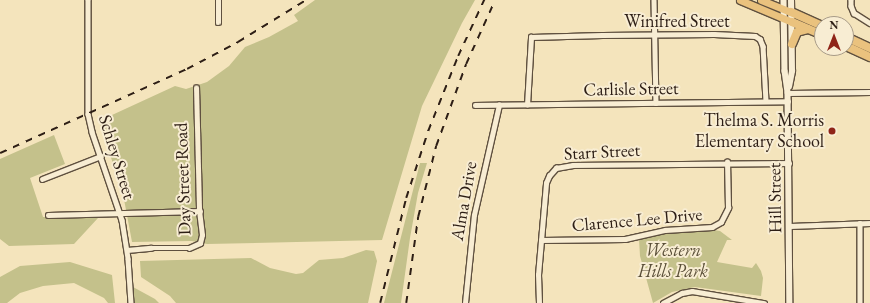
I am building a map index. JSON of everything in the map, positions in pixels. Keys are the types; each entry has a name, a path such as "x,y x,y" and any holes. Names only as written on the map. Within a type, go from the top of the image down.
{"highway":[{"path":"788,11 814,22"},
{"path":"788,21 814,32"},
{"path":"792,44 797,32 808,29"},
{"path":"854,42 870,48"},
{"path":"854,45 870,57"}],"main road":[{"path":"740,0 788,21"},
{"path":"765,0 788,11"}],"street":[{"name":"Schley Street","path":"88,0 88,114 120,214 127,249"},
{"path":"218,0 218,22"},
{"path":"654,0 656,103"},
{"name":"Hill Street","path":"784,0 788,11 785,71 788,93 790,303"},
{"name":"Hill Street","path":"788,11 792,0"},
{"path":"851,0 851,6 854,13 870,23"},
{"name":"Hill Street","path":"788,21 792,44 792,71 788,93"},
{"name":"Winifred Street","path":"527,105 531,37 534,36 654,34 714,34 752,36 759,38 762,41 764,50 766,101"},
{"name":"Day Street Road","path":"127,249 189,248 200,243 202,235 196,88"},
{"path":"788,93 870,92"},
{"name":"Carlisle Street","path":"475,105 788,101"},
{"name":"Alma Drive","path":"465,303 474,215 499,105"},
{"path":"42,179 101,156"},
{"name":"Starr Street","path":"539,303 538,275 547,180 551,172 559,166 727,162 789,163"},
{"name":"Clarence Lee Drive","path":"541,240 625,239 665,230 712,227 721,222 728,208 727,162"},
{"path":"48,215 200,211"},
{"path":"860,223 860,303"},
{"path":"790,226 870,223"},
{"path":"127,249 130,303"},
{"path":"663,303 687,292 699,292 764,303"},
{"path":"725,303 727,296"}],"green space":[{"path":"315,0 475,0 462,23 422,106 382,240 207,244 192,241 132,242 123,194 99,121 175,86 186,89 207,82 229,66 245,47 269,37 298,21 294,15"},
{"path":"54,135 65,164 30,178 43,217 98,218 74,244 9,246 0,239 0,159"},
{"path":"420,163 427,163 418,193 401,303 384,303"},
{"name":"Western Hills Park","path":"720,231 732,240 727,240 717,262 752,268 756,263 763,278 761,296 695,287 672,292 653,303 640,256 639,239 666,232"},
{"path":"366,250 374,251 377,261 368,303 176,303 170,296 141,277 140,261 251,258 270,268 296,274 303,273 319,260 343,258"},
{"path":"70,262 112,275 115,303 108,303 104,298 74,283 43,286 20,293 7,303 0,303 0,277 20,266"},
{"path":"133,287 155,299 159,303 134,303"}],"railway":[{"path":"0,153 187,69 238,42 306,0"},
{"path":"380,303 406,198 428,131 458,56 484,0"},
{"path":"406,303 418,217 436,146 466,64 495,0"}],"place":[{"name":"Thelma S. Morris Elementary School","path":"832,131"}]}
